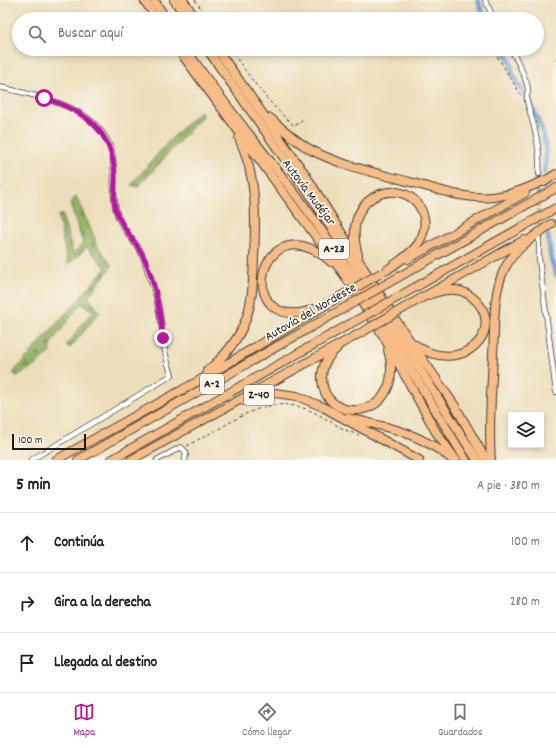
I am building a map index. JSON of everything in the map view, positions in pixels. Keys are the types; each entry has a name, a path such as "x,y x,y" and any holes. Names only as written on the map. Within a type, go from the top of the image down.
{"highway":[{"path":"144,0 152,12"},
{"path":"154,0 162,12"},
{"path":"174,0 182,12"},
{"path":"184,0 192,12"},
{"path":"183,56 345,276 384,337 430,421 455,460"},
{"name":"Autovía Mudéjar","path":"191,56 239,122 312,216 352,275 466,460"},
{"name":"Autovía Mudéjar","path":"212,56 313,199 478,460"},
{"path":"222,56 305,174 410,341 455,406 486,460"},
{"path":"261,110 293,138 326,157 354,167 458,194 481,197 501,196 519,192 548,179"},
{"path":"171,395 206,372 226,354 237,338 244,323 251,300 256,216 255,193 248,159 228,119"},
{"path":"56,460 316,312 384,271 556,174"},
{"name":"Autovía del Nordeste","path":"78,460 556,188"},
{"path":"361,263 354,233 359,212 366,202 380,194 390,192 403,194 416,202 424,220 424,230 420,240 413,250 384,271"},
{"name":"A-2","path":"111,460 556,208"},
{"path":"181,432 364,331 554,223"},
{"path":"491,460 490,437 496,300 500,280 506,266 514,254 529,240 554,223"},
{"path":"323,307 301,313 285,312 276,308 267,300 262,288 262,275 266,264 273,255 283,249 292,246 302,247 314,250 326,258 345,276"},
{"path":"410,341 426,352 447,356 468,352 477,344 483,334 485,323 483,312 480,306 468,294 450,289 422,297"},
{"path":"354,336 336,349 326,360 322,381 326,392 333,401 344,408 356,411 373,406 383,397 389,386 390,358 384,337"},
{"name":"Z-40","path":"131,460 181,432 239,403 261,394 275,392 297,396 340,416 405,432 428,442 455,460"},
{"path":"340,416 418,460"}],"street":[{"path":"485,0 491,12"},
{"path":"514,56 526,82 528,91 527,99 533,117 540,158 539,174"},
{"path":"0,87 44,98 68,106 85,116 106,140 114,164 117,215 144,259 158,306 165,356 172,375 31,460"},
{"path":"539,240 539,259 556,392"},
{"path":"157,460 180,447 184,449 185,460"}],"path":[{"path":"194,0 203,12"},
{"path":"235,56 263,96 280,114 295,126 304,118"},
{"path":"497,56 521,95 527,99"},
{"path":"184,449 239,416 257,408 276,405 303,408 321,415 343,429 358,434 370,434"}],"green space":[{"path":"200,111 202,116 138,187 131,185 170,140"},
{"path":"76,196 95,242 112,266 88,297 100,312 70,348 66,345 94,312 81,303 52,342 50,352 36,365 17,376 13,373 106,268 87,247 68,265 58,216 62,214 73,254 83,243 70,204"}],"waterway":[{"path":"478,0 482,12"},
{"path":"507,56 511,63 512,73 534,110 542,130 546,151 545,173"},
{"path":"548,235 550,253 556,275"}],"tunnel":[{"path":"539,174 539,232"}],"route":[{"path":"44,98 59,102 85,116 100,131 106,140 114,164 117,215 122,226 144,259 158,306 163,338"}]}
